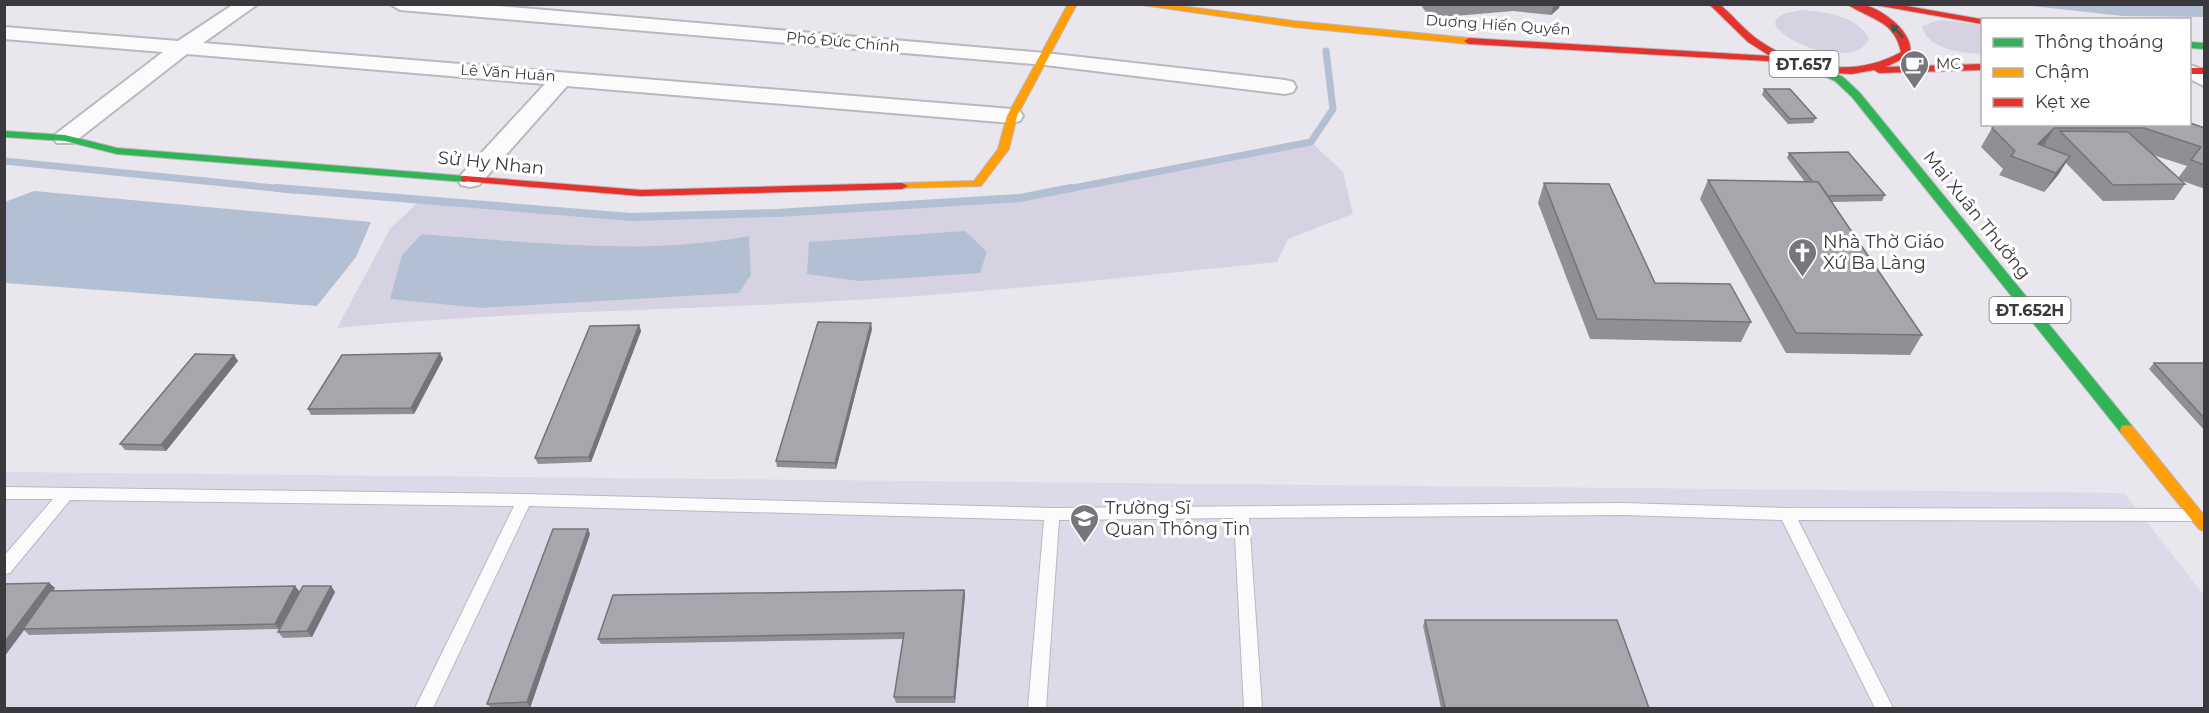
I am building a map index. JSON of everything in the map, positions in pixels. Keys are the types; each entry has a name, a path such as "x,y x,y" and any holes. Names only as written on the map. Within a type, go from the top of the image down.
{"street":[{"path":"65,138 182,48 248,4"},
{"name":"Phó Đức Chính","path":"400,4 1045,59 1285,87"},
{"path":"1012,116 1073,4"},
{"name":"Duơng Hiến Quyền","path":"1140,4 1294,24 1495,44 1767,58 1808,65"},
{"name":"ĐT.657","path":"1713,4 1732,36 1747,36 1762,47 1808,65 1852,70 1981,68"},
{"name":"ĐT.657","path":"1851,4 1885,19 1899,30 1907,42 1906,53 1898,62 1882,68"},
{"path":"1874,4 1981,21"},
{"path":"1732,36 1737,14 1743,5"},
{"name":"Lê Văn Huân","path":"4,33 1012,116"},
{"name":"Duơng Hiến Quyền","path":"1676,52 1708,50 1732,36"},
{"name":"Mai Xuân Thưởng","path":"1808,65 1839,79 1856,95 2201,520"},
{"path":"1856,95 1857,83 1863,75 1882,68"},
{"path":"470,180 562,78"},
{"name":"Sử Hy Nhan","path":"4,134 65,138 117,151 641,193 977,184 1003,149 1012,116"}],"lane":[{"path":"4,493 524,501 1052,514 1623,509 1787,514 2201,520"},
{"path":"4,568 66,494"},
{"path":"424,708 524,501"},
{"path":"1241,512 1254,708"},
{"path":"1037,708 1052,514"},
{"path":"1787,514 1884,708"}],"shaded area":[{"path":"1802,10 1831,14 1849,20 1864,31 1869,39 1862,48 1837,53 1807,47 1793,41 1775,25 1776,19 1783,14"},
{"path":"1939,20 1981,25 1981,54 1965,53 1938,45 1925,34 1922,26"},
{"path":"1311,142 1343,172 1353,214 1288,239 1277,262 934,295 457,318 337,328 390,229 420,200 631,217 776,213 1020,198","holes":["422,234 586,246 668,245 749,236 751,275 738,293 482,308"]},
{"name":"Trường Sĩ Quan Thông Tin","path":"5,472 2124,493 2204,595 2204,708 5,708"}],"water":[{"path":"2024,5 2204,5 2204,17 2123,16"},
{"path":"34,191 371,222 356,257 317,306 5,283 5,202"},
{"path":"965,231 987,252 980,273 859,281 807,274 809,242"},
{"path":"422,234 586,246 668,245 749,236 751,275 739,293 482,308 390,299 402,255"}],"building":[{"path":"1764,89 1790,89 1816,118 1790,119"},
{"path":"2191,123 2205,128 2205,165 2191,160 2201,147 2144,128 2054,128 2038,144 2070,156 2056,173 2011,156 2015,151 1992,128 1994,126 2191,126"},
{"path":"2060,131 2128,132 2185,184 2113,185"},
{"path":"1848,152 1885,195 1828,196 1818,182 1813,182 1789,153"},
{"name":"Nhà Thờ Giáo Xứ Ba Làng","path":"1708,180 1818,182 1922,335 1796,333"},
{"path":"1544,183 1609,184 1655,283 1730,284 1751,322 1597,319"},
{"path":"818,322 871,323 835,463 776,461"},
{"path":"639,325 589,457 535,458 590,326"},
{"path":"440,353 411,408 308,409 342,355"},
{"path":"195,354 234,355 161,445 120,444"},
{"path":"2154,363 2205,363 2205,419"},
{"path":"553,529 588,529 527,702 487,704"},
{"path":"49,583 4,643 4,584"},
{"path":"295,586 275,624 23,629 50,591"},
{"path":"303,586 331,586 307,631 278,632"},
{"path":"964,590 954,697 894,697 904,633 598,639 613,595"},
{"path":"1425,620 1617,620 1649,708 1445,708"}],"waterway":[{"path":"1063,190 1311,142 1333,109 1326,51"},
{"path":"4,161 295,190"},
{"path":"277,188 631,217 776,213 1020,198 1071,188"}],"traffic: fast":[{"path":"2191,45 2204,46"},
{"path":"1808,65 1839,79 1856,95 2127,430"},
{"path":"4,134 65,138 117,151 465,179"}],"traffic: slow":[{"path":"902,186 977,184 1003,149 1012,116 1073,4"},
{"path":"1140,4 1294,24 1469,41"},
{"path":"2127,430 2204,525"}],"traffic: jam":[{"path":"1713,4 1758,44 1774,54 1812,67 1852,71 1890,62 1906,53 1900,34 1894,27 1870,11 1851,4"},
{"path":"1874,4 1981,21"},
{"path":"1469,41 1767,58 1807,65"},
{"path":"1879,70 1981,67"},
{"path":"2191,71 2204,71"},
{"path":"465,179 641,193 902,186"}],"place":[{"name":"MC","path":"1915,90"},
{"name":"Nhà Thờ Giáo Xứ Ba Làng","path":"1802,278"},
{"name":"Trường Sĩ Quan Thông Tin","path":"1084,544"}]}
